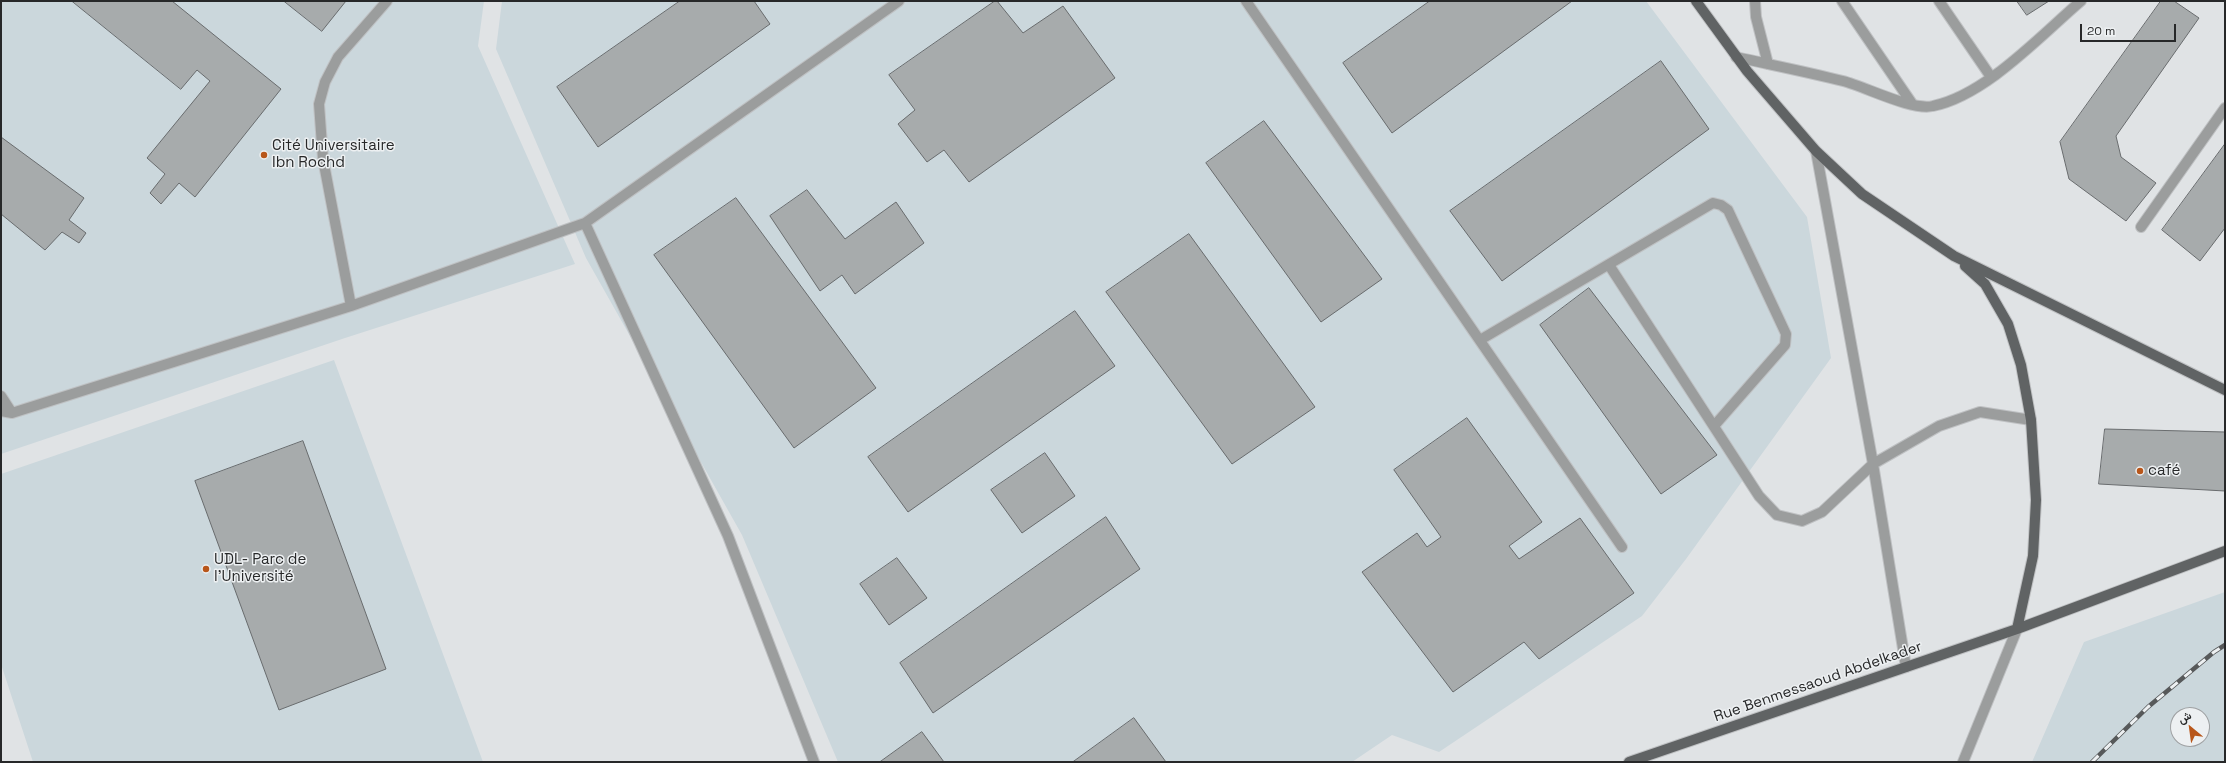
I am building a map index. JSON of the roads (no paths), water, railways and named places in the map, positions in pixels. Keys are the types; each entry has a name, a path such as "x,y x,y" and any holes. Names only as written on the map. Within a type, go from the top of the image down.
{"main road":[{"path":"1696,1 1736,57 1816,151 1862,194 1954,256 1986,284 2008,324 2021,365 2031,420 2036,500 2033,556 2017,629"},
{"path":"1954,256 2225,390"},
{"name":"Rue Benmessaoud Abdelkader","path":"1629,762 2017,629 2225,552"}],"street":[{"path":"350,306 323,159 319,104 325,82 338,58 387,1"},
{"path":"1,411 12,413 350,306 585,223 899,1"},
{"path":"1246,1 1622,547"},
{"path":"1755,1 1756,17 1768,64"},
{"path":"1842,1 1913,105"},
{"path":"1939,1 1991,78"},
{"path":"1736,57 1844,81 1913,105 1932,107 1960,97 1991,78 2081,1"},
{"path":"2141,227 2225,108"},
{"path":"1816,151 1873,464 1906,667"},
{"path":"1480,340 1713,203 1721,205 1728,210 1786,334 1785,345 1714,426"},
{"path":"585,223 728,536 814,762"},
{"path":"1609,265 1759,496 1777,515 1802,522 1822,512 1873,464 1939,426 1980,412 2031,420"},
{"path":"1,396 12,413"},
{"path":"1963,762 2017,629"}],"railway":[{"path":"2092,762 2148,707 2214,652 2225,645"}],"place":[{"name":"Cité Universitaire Ibn Rochd","path":"264,155"},
{"name":"café","path":"2140,471"},
{"name":"UDL- Parc de l'Université","path":"206,569"}]}
